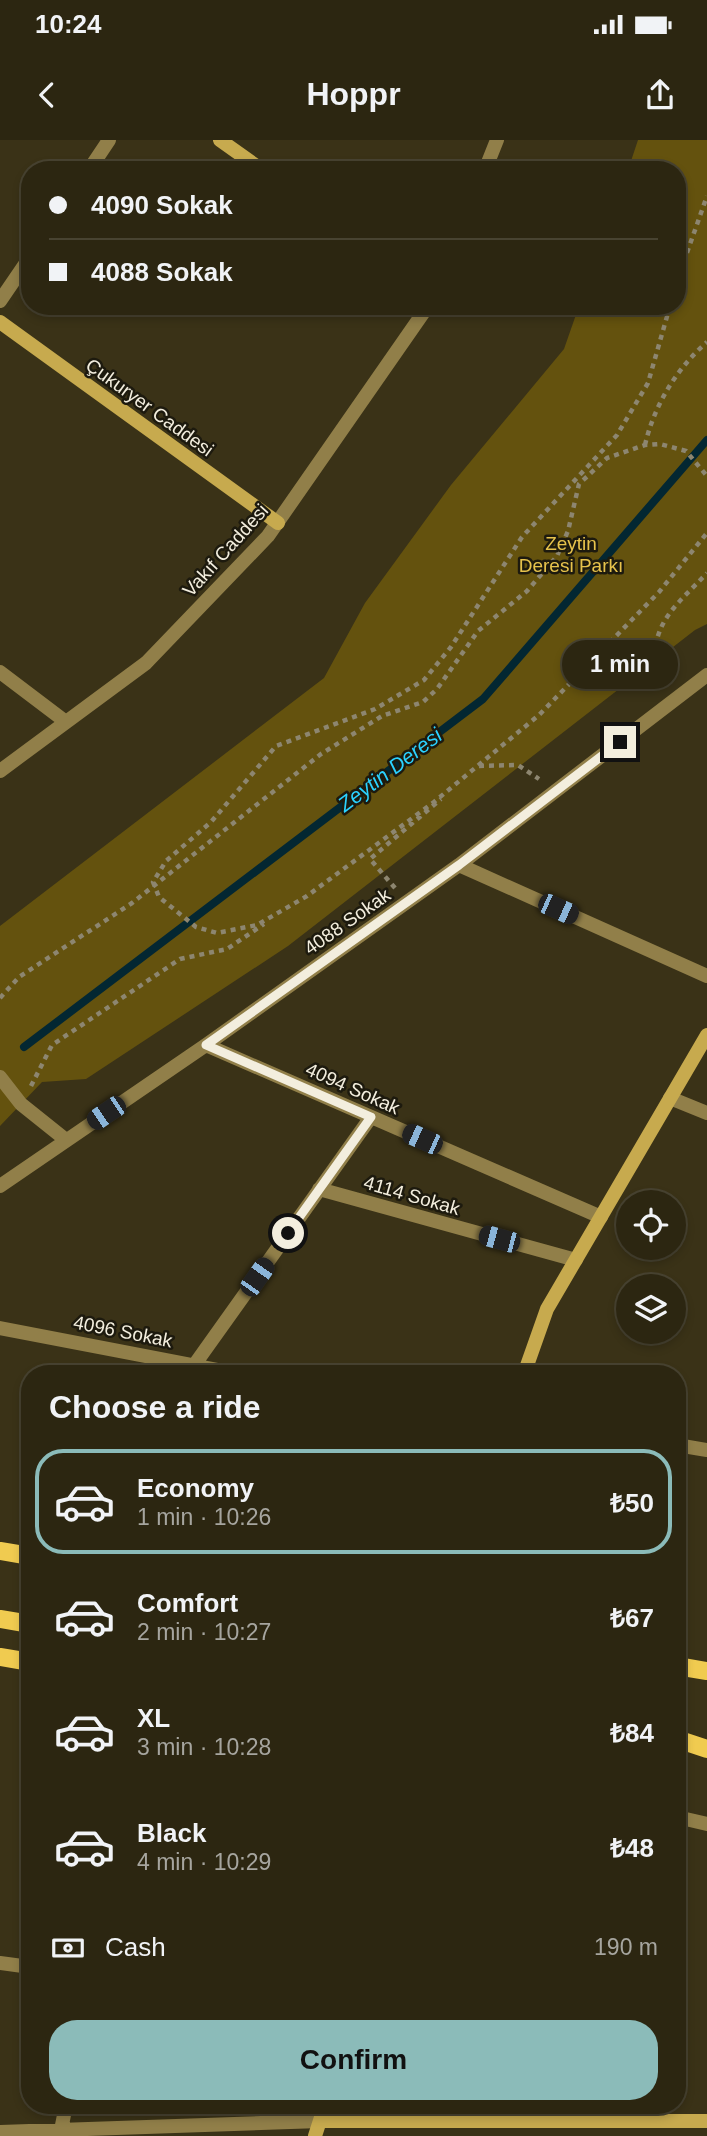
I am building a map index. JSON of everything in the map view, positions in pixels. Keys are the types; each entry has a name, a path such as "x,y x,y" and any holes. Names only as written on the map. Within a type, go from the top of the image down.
{"main road":[{"path":"0,1551 21,1554"},
{"path":"0,1619 21,1622"},
{"path":"0,1657 21,1660"},
{"path":"686,1668 707,1671"},
{"path":"686,1738 707,1741"},
{"path":"686,1741 707,1749"}],"street":[{"path":"95,161 109,140"},
{"path":"220,140 249,161"},
{"path":"489,161 497,140"},
{"path":"0,301 21,270"},
{"name":"Vakıf Caddesi","path":"0,771 146,663 278,523 422,315"},
{"name":"Çukuryer Caddesi","path":"0,322 278,523"},
{"path":"0,672 66,722"},
{"name":"4088 Sokak","path":"0,1186 206,1045 459,865 707,675"},
{"path":"459,865 707,976"},
{"path":"527,1365 547,1310 707,1035"},
{"name":"4094 Sokak","path":"206,1045 601,1217"},
{"path":"0,1077 21,1104 66,1140"},
{"path":"670,1098 707,1113"},
{"path":"195,1364 371,1117"},
{"name":"4114 Sokak","path":"319,1189 576,1260"},
{"name":"4096 Sokak","path":"0,1328 199,1365"},
{"path":"686,1446 707,1450"},
{"path":"686,1820 707,1825"},
{"path":"0,1963 21,1966"},
{"path":"61,2130 64,2114"},
{"path":"315,2136 322,2114"},
{"path":"0,2132 20,2134 320,2120 707,2121"}],"path":[{"path":"686,256 707,196"},
{"path":"153,886 166,861 211,822 276,746 375,709 424,680 451,647 522,537 617,435 649,383 668,315"},
{"path":"645,445 652,414 667,389 707,342"},
{"path":"0,998 19,977 132,903 321,754 382,716 423,702 437,690 478,631 527,591 557,556 568,531 579,484 607,458 645,445 660,444 686,451 706,474"},
{"path":"407,902 370,859 539,715 659,592 707,533"},
{"path":"683,693 654,664 654,641 667,615 707,573"},
{"path":"470,772 483,764 517,765 556,790"},
{"path":"153,886 159,897 196,927 217,933 257,925 307,896 459,782"},
{"path":"21,1104 52,1045 180,959 226,949 323,885"}],"green space":[{"name":"Zeytin Deresi Parkı","path":"638,140 707,140 707,624 695,630 288,946 86,1079 42,1082 0,1126 0,926 324,678 365,603 451,485 564,349 576,315 686,315 686,161 631,161"}],"waterway":[{"name":"Zeytin Deresi","path":"24,1047 483,699 707,440"}],"route":[{"path":"288,1233 371,1117 206,1045 459,865 620,742"}]}
